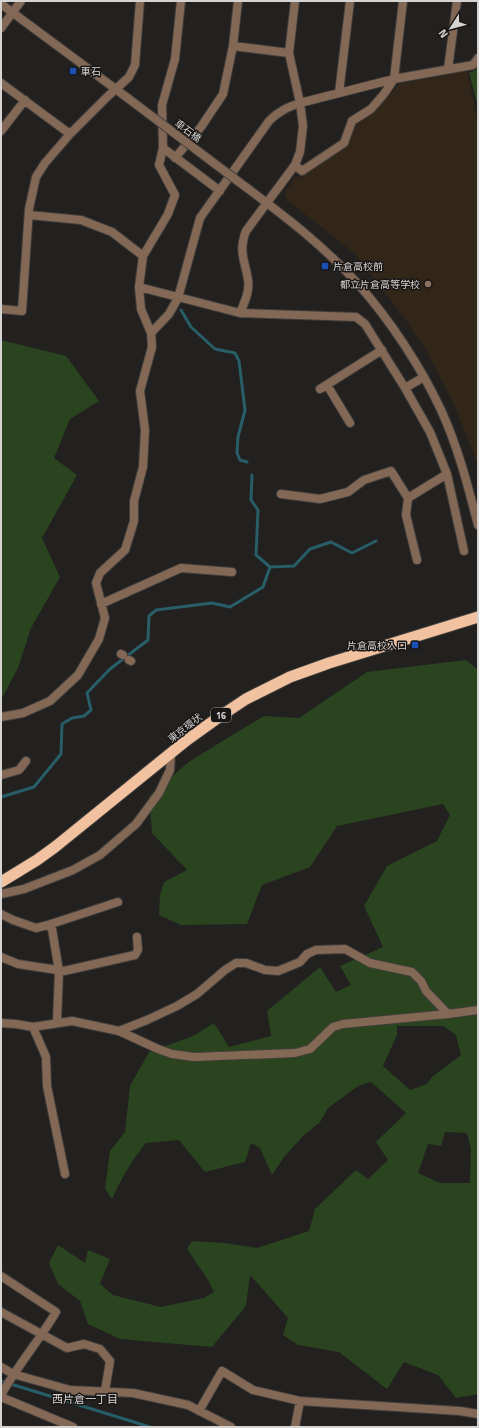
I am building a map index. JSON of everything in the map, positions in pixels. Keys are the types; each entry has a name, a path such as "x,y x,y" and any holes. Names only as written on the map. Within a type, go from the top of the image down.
{"highway":[{"name":"東京環状","path":"1,882 55,847 187,740 219,716 246,699 290,677 328,663 478,617"}],"street":[{"path":"1,28 21,1"},
{"path":"1,309 22,311 29,215 36,177 45,162 70,134 129,77 135,65 140,1"},
{"path":"1,717 23,713 50,700 78,675 99,639 105,618 96,583 100,573 125,550 134,520 134,501 143,467 145,430 140,391 152,347 151,333 141,309 139,287 142,256 168,214 175,195 159,165 163,148 162,105 175,59 181,1"},
{"path":"175,158 201,127 223,94 233,46 238,1"},
{"path":"240,313 248,294 248,281 243,261 243,239 246,231 295,165 302,141 303,126 300,103 289,52 295,1"},
{"path":"339,93 350,1"},
{"path":"295,165 302,171 344,143 352,121 371,109 394,79 403,1"},
{"path":"448,69 456,1"},
{"name":"車石橋","path":"1,4 267,202 308,236 358,284 379,310 424,377 441,410 464,472 478,525"},
{"path":"233,46 289,52"},
{"path":"151,333 169,314 178,298 200,218 269,121 277,113 300,103 394,79 473,65 478,58"},
{"path":"1,82 70,134"},
{"path":"1,131 25,100"},
{"path":"163,148 220,191"},
{"path":"29,215 81,220 112,232 142,256"},
{"path":"139,287 240,313 356,317 365,324 405,388 430,432 447,474 464,551"},
{"path":"350,423 323,387 382,350"},
{"path":"405,388 424,377"},
{"path":"281,494 320,499 348,492 364,480 391,471 408,498 406,515 417,560"},
{"path":"408,498 447,474"},
{"path":"101,604 181,568 232,572"},
{"path":"1,894 24,889 72,870 100,855 136,824 159,793 170,770 171,754"},
{"path":"1,775 20,770 26,761"},
{"path":"1,914 36,928 118,902"},
{"path":"48,925 52,929 59,971 57,1023"},
{"path":"1,957 18,964 64,971 135,955 138,950 137,937"},
{"path":"119,1031 147,1020 197,994 225,970 236,963 246,963 265,970 278,971 300,962 308,954 316,950 345,949 370,963 412,972 421,981 426,991 448,1014"},
{"path":"1,1023 33,1027 72,1021 119,1031 172,1054 194,1057 295,1053 310,1049 333,1027 343,1024 478,1010"},
{"path":"33,1027 46,1057 47,1086 65,1174"},
{"path":"1,1276 56,1312 43,1334 12,1376 2,1393 72,1427"},
{"path":"1,1312 67,1348 84,1344 100,1349 110,1361 105,1391"},
{"path":"1,1367 12,1376 70,1390 133,1393 188,1405 231,1427"},
{"path":"199,1411 222,1371 253,1390 300,1401 460,1411 478,1414"},
{"path":"295,1427 300,1401"}],"shaded area":[{"name":"都立片倉高等学校","path":"467,71 478,120 478,465 454,404 426,350 403,316 354,253 286,199 285,192 296,177 301,177 346,148 357,124 374,113 399,84"}],"green space":[{"path":"478,69 478,106 469,73"},
{"path":"1,340 66,356 99,401 70,419 54,458 77,475 42,538 60,577 31,628 18,668 1,700"},
{"path":"466,660 478,670 478,1394 456,1398 438,1375 404,1362 387,1389 339,1352 298,1345 283,1335 288,1318 250,1275 246,1306 212,1347 120,1339 88,1324 80,1301 58,1284 49,1263 58,1245 85,1263 88,1250 110,1259 100,1284 113,1295 161,1307 204,1298 214,1292 208,1280 187,1249 192,1241 225,1243 257,1248 309,1231 315,1209 356,1170 368,1179 388,1160 376,1142 406,1113 371,1082 358,1086 328,1108 320,1122 303,1136 284,1157 272,1175 260,1148 251,1143 245,1162 205,1172 179,1140 146,1143 127,1170 112,1199 105,1189 110,1151 125,1132 130,1086 149,1052 193,1036 214,1023 229,1047 271,1036 267,1011 320,967 336,992 351,985 340,966 383,947 364,906 387,866 437,841 450,815 443,804 337,826 310,867 262,885 247,924 181,925 159,915 160,895 164,882 187,870 152,833 149,796 190,761 264,716 299,718 367,672","holes":["397,1026 443,1026 456,1035 461,1055 432,1077 427,1084 410,1090 383,1066 397,1035","445,1132 467,1133 471,1149 470,1183 440,1183 418,1173 428,1144 441,1146"]}],"waterway":[{"path":"181,310 191,327 215,349 235,353 239,361 245,410 238,437 237,453 240,460 247,462"},
{"path":"252,475 251,500 258,510 256,555 270,567"},
{"path":"1,797 34,787 61,754 62,724 72,718 84,716 91,710 87,693 110,669 148,640 149,616 156,610 212,603 230,607 263,587 270,567 294,566 310,549 331,542 352,553 376,541"},
{"path":"1,1381 150,1427"}],"place":[{"name":"車石","path":"73,71"},
{"name":"片倉高校前","path":"325,266"},
{"name":"都立片倉高等学校","path":"428,284"},
{"name":"片倉高校入口","path":"415,645"}],"district":[{"name":"西片倉一丁目","path":"85,1399"}]}
